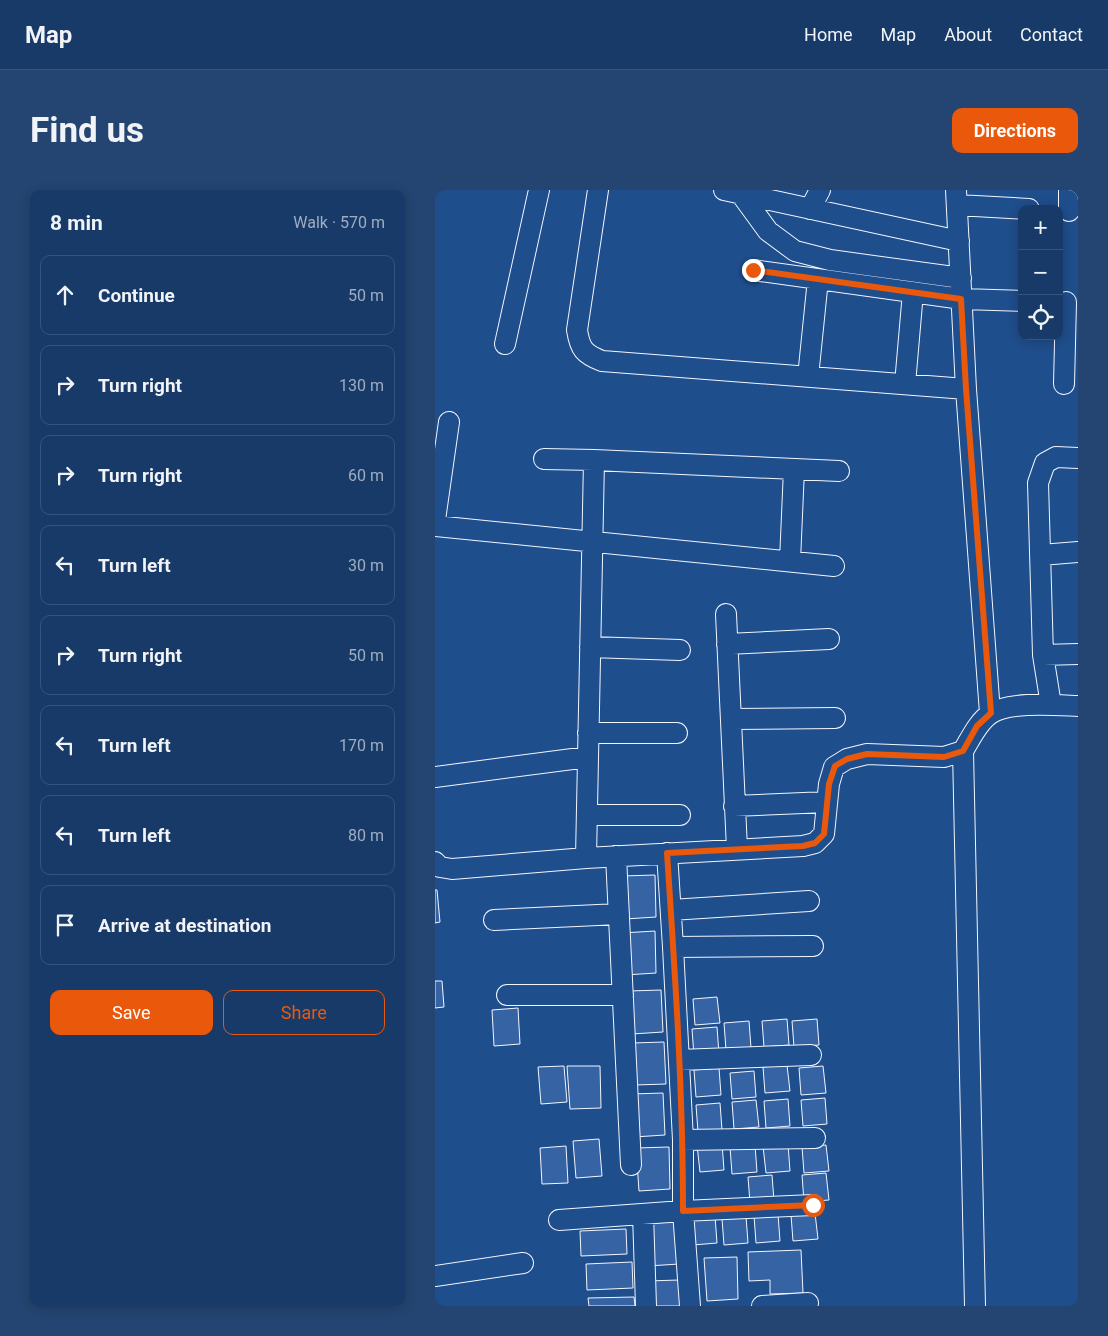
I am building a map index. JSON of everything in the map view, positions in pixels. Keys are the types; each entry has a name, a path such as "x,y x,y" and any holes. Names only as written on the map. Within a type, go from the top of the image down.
{"street":[{"path":"505,344 539,190"},
{"path":"599,190 577,330 579,344 588,355 602,361 966,389"},
{"path":"810,209 820,190"},
{"path":"1069,190 1069,211"},
{"path":"733,192 959,241"},
{"path":"733,192 768,231 795,251 829,260 961,278"},
{"path":"991,713 966,389 956,198 1018,207"},
{"path":"753,270 961,299 1018,301"},
{"path":"808,377 818,279"},
{"path":"905,384 913,292"},
{"path":"1064,384 1068,302"},
{"path":"435,520 449,422"},
{"path":"1051,705 1043,655 1038,483 1045,463 1056,457 1078,458"},
{"path":"544,459 839,471"},
{"path":"586,858 594,460"},
{"path":"790,561 794,469"},
{"path":"435,526 835,566"},
{"path":"1041,555 1078,552"},
{"path":"726,614 737,849"},
{"path":"727,644 829,639"},
{"path":"590,647 680,650"},
{"path":"1043,655 1078,654"},
{"path":"975,1306 963,751 977,726 991,713 1016,706 1078,706"},
{"path":"731,719 835,718"},
{"path":"588,733 677,733"},
{"path":"435,862 439,867 452,869 616,856 803,846 815,843 824,834 829,784 835,766 847,759 867,754 944,757 963,751"},
{"path":"435,777 588,757"},
{"path":"735,806 827,802"},
{"path":"587,815 680,815"},
{"path":"667,853 683,1140 683,1211 690,1306"},
{"path":"616,856 631,1165"},
{"path":"671,910 809,901"},
{"path":"494,920 619,914"},
{"path":"673,947 813,946"},
{"path":"507,995 623,995"},
{"path":"679,1060 811,1055"},
{"path":"683,1140 815,1138"},
{"path":"559,1220 683,1211 813,1205"},
{"path":"643,1214 646,1306"},
{"path":"435,1276 523,1263"},
{"path":"762,1306 808,1303"}],"building":[{"path":"655,875 656,917 625,919 622,876"},
{"path":"435,890 437,890 440,922 435,923"},
{"path":"655,931 656,973 625,975 622,933"},
{"path":"435,981 442,981 444,1007 435,1008"},
{"path":"661,990 663,1032 632,1034 629,991"},
{"path":"717,997 720,1023 695,1025 693,999"},
{"path":"518,1008 520,1044 494,1046 492,1010"},
{"path":"787,1019 789,1045 764,1047 762,1021"},
{"path":"817,1019 819,1045 794,1047 792,1021"},
{"path":"749,1021 751,1048 726,1050 724,1023"},
{"path":"717,1027 719,1054 694,1056 692,1029"},
{"path":"664,1042 666,1084 635,1085 632,1043"},
{"path":"787,1065 790,1091 765,1093 763,1067"},
{"path":"564,1066 567,1102 541,1104 538,1067"},
{"path":"567,1066 600,1066 601,1108 570,1109"},
{"path":"823,1066 826,1093 801,1095 799,1068"},
{"path":"719,1068 721,1095 696,1097 694,1070"},
{"path":"754,1071 756,1097 732,1099 730,1073"},
{"path":"663,1093 665,1135 634,1137 631,1094"},
{"path":"825,1098 827,1124 803,1126 801,1100"},
{"path":"788,1099 790,1126 766,1128 764,1101"},
{"path":"756,1100 759,1127 734,1129 732,1102"},
{"path":"720,1103 722,1130 698,1132 696,1105"},
{"path":"599,1139 602,1176 576,1178 573,1141"},
{"path":"722,1143 724,1170 700,1172 697,1145"},
{"path":"788,1144 790,1171 766,1173 763,1146"},
{"path":"755,1145 757,1172 732,1174 730,1147"},
{"path":"826,1145 829,1171 804,1173 802,1147"},
{"path":"566,1146 568,1183 542,1184 540,1148"},
{"path":"669,1147 670,1189 639,1191 636,1148"},
{"path":"826,1173 829,1200 804,1202 802,1175"},
{"path":"772,1175 774,1201 750,1203 748,1177"},
{"path":"815,1213 818,1239 793,1241 791,1215"},
{"path":"778,1214 780,1241 756,1243 754,1216"},
{"path":"715,1216 717,1243 693,1245 691,1218"},
{"path":"746,1216 748,1243 724,1245 722,1219"},
{"path":"677,1222 679,1264 648,1266 645,1223"},
{"path":"626,1229 627,1254 581,1256 580,1231"},
{"path":"801,1250 803,1293 770,1294 770,1280 749,1281 748,1252"},
{"path":"737,1257 738,1299 707,1301 704,1258"},
{"path":"632,1262 633,1288 587,1290 586,1264"},
{"path":"679,1280 680,1306 648,1306 647,1281"},
{"path":"634,1297 635,1306 589,1306 588,1298"}],"route":[{"path":"753,270 961,299 966,389 991,713 977,726 963,751 944,757 867,754 847,759 835,766 829,784 824,834 815,843 803,846 667,853 683,1140 683,1211 813,1205"}]}
